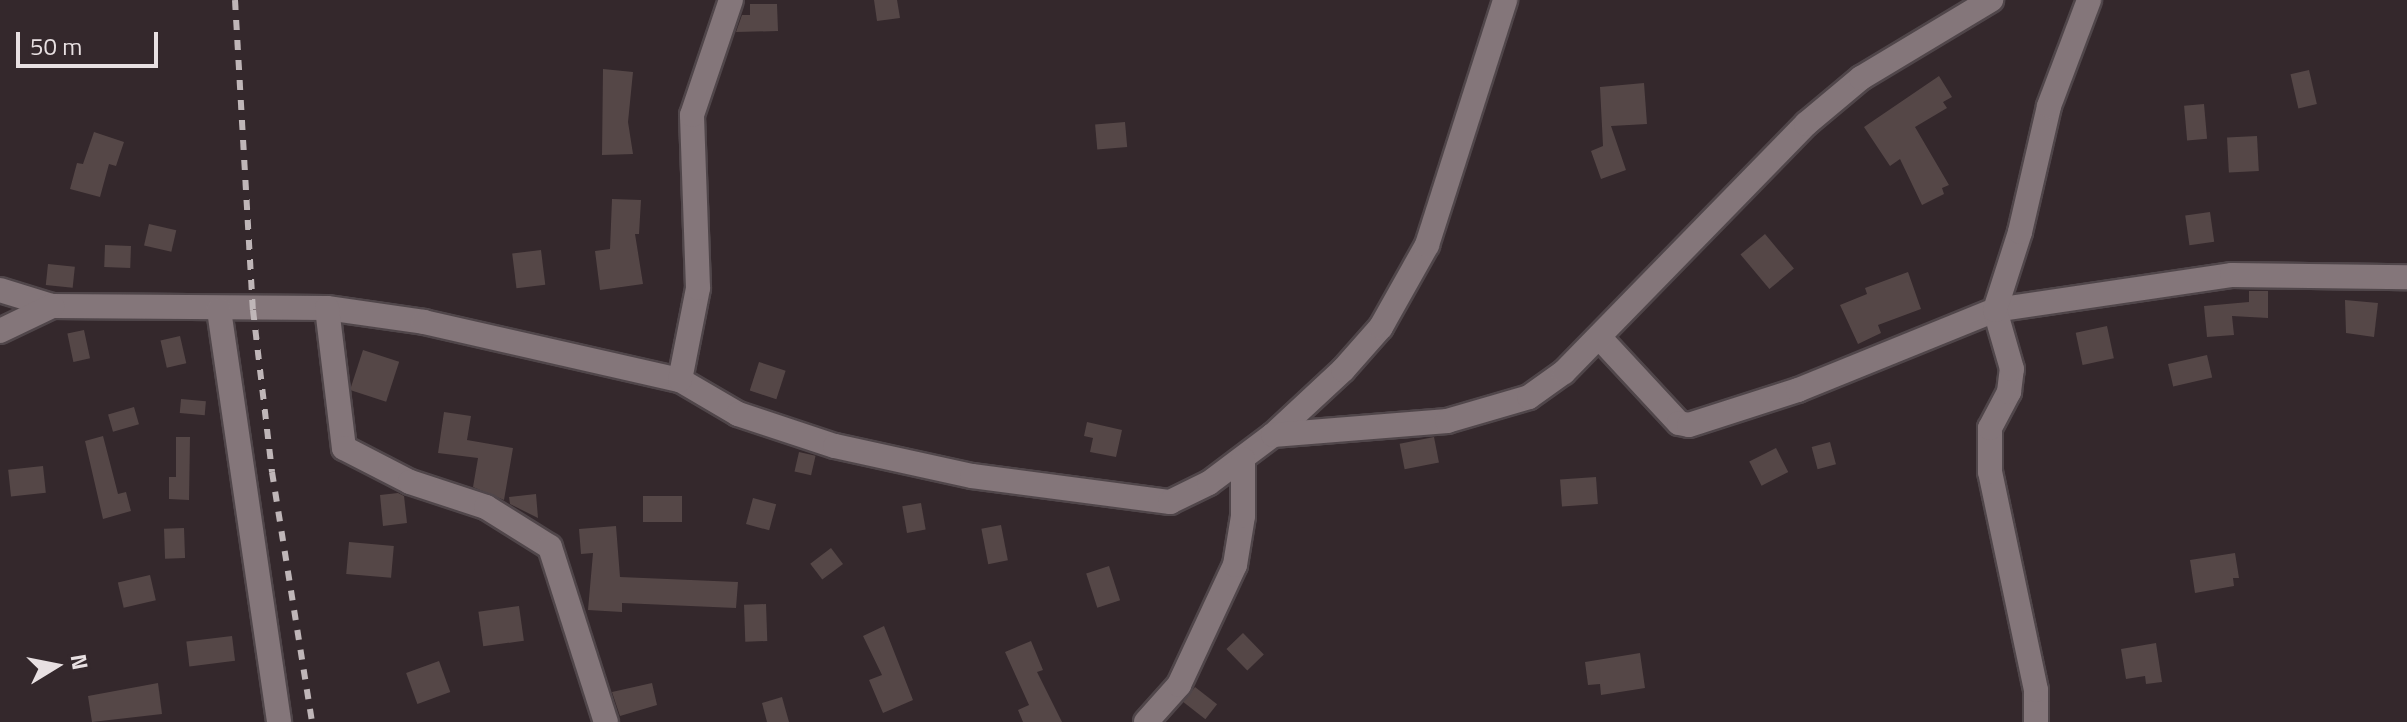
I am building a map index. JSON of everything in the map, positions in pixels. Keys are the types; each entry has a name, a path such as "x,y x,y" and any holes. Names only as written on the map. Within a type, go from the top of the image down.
{"street":[{"path":"680,380 698,288 692,115 731,0"},
{"path":"0,290 52,306 219,310 327,308 521,340 680,380 738,414 835,446 972,476 1146,503 1190,495 1273,435 1343,370 1404,291 1427,245 1505,0"},
{"path":"2036,722 2032,669 1990,472 1990,428 2009,392 2012,369 1995,310 2020,232 2049,106 2089,0"},
{"path":"1273,435 1409,426 1507,405 1549,385 1806,124 1861,78 1983,1"},
{"path":"1599,337 1679,423 1689,425 1798,390 1995,310 2232,275 2407,277"},
{"path":"0,331 52,306"},
{"path":"327,308 344,448 410,482 486,507 550,547 606,722"},
{"path":"219,310 279,722"},
{"path":"1146,722 1179,685 1235,565 1243,516 1243,459"}],"building":[{"path":"874,0 897,0 900,18 877,21"},
{"path":"750,4 777,4 778,31 736,32 742,15 750,15"},
{"path":"603,69 633,72 628,122 633,154 602,155"},
{"path":"2309,70 2317,104 2298,108 2290,74"},
{"path":"1939,76 1952,97 1943,102 1947,108 1915,127 1949,185 1942,188 1944,194 1922,205 1900,159 1890,166 1864,127"},
{"path":"1644,83 1647,124 1611,126 1626,170 1601,179 1591,151 1603,146 1600,87"},
{"path":"2204,104 2207,139 2187,141 2184,106"},
{"path":"1125,122 1127,147 1097,150 1095,125"},
{"path":"94,132 124,142 116,166 109,164 100,197 70,189 77,163 83,164"},
{"path":"2257,136 2259,171 2229,173 2227,138"},
{"path":"612,199 641,200 639,234 635,234 643,284 600,290 595,251 610,249"},
{"path":"2210,212 2214,242 2189,245 2185,215"},
{"path":"149,224 176,230 171,252 144,245"},
{"path":"1765,234 1794,268 1769,289 1740,255"},
{"path":"105,245 131,246 130,268 104,267"},
{"path":"541,250 545,285 516,288 512,254"},
{"path":"48,264 75,267 73,288 46,285"},
{"path":"1908,272 1921,309 1878,325 1881,333 1858,344 1840,305 1867,294 1865,288"},
{"path":"2249,291 2268,291 2268,318 2232,316 2234,335 2207,337 2204,306 2249,302"},
{"path":"2345,300 2378,303 2374,337 2346,333"},
{"path":"2107,326 2114,358 2083,365 2076,333"},
{"path":"84,330 90,358 73,362 67,334"},
{"path":"180,336 186,363 167,368 161,340"},
{"path":"363,350 399,362 386,402 350,390"},
{"path":"2207,355 2212,377 2173,386 2168,364"},
{"path":"759,362 786,371 776,399 750,391"},
{"path":"181,399 206,401 205,415 180,413"},
{"path":"134,407 139,424 113,432 108,414"},
{"path":"444,412 471,416 467,440 513,448 504,500 473,487 478,458 438,453"},
{"path":"1087,422 1122,430 1116,457 1090,452 1093,438 1084,436"},
{"path":"103,436 118,494 126,492 131,511 103,519 85,441"},
{"path":"176,437 190,437 189,500 169,499 169,477 176,477"},
{"path":"1434,437 1439,463 1405,469 1400,444"},
{"path":"1830,442 1836,464 1818,469 1812,447"},
{"path":"1776,448 1788,472 1762,486 1749,462"},
{"path":"799,452 816,456 811,475 795,471"},
{"path":"43,466 46,493 11,497 8,470"},
{"path":"1596,477 1598,504 1562,506 1560,480"},
{"path":"398,493 404,496 407,523 383,526 380,495"},
{"path":"536,494 538,518 510,504 509,497"},
{"path":"643,496 682,496 682,522 643,522"},
{"path":"753,498 776,504 769,530 746,524"},
{"path":"921,503 926,530 907,533 902,506"},
{"path":"1001,525 1008,560 988,564 981,529"},
{"path":"616,526 620,577 738,582 736,608 622,603 622,612 588,610 593,553 581,554 579,529"},
{"path":"184,528 185,558 165,559 164,529"},
{"path":"349,542 394,546 391,578 346,574"},
{"path":"831,548 843,564 822,580 810,564"},
{"path":"2235,553 2239,578 2233,578 2234,586 2195,593 2190,560"},
{"path":"1109,566 1120,600 1097,608 1086,573"},
{"path":"150,575 156,600 124,608 118,582"},
{"path":"766,604 767,641 745,642 744,605"},
{"path":"519,606 524,641 483,646 478,612"},
{"path":"884,626 913,700 883,713 869,680 882,675 863,636"},
{"path":"1243,633 1264,655 1247,671 1226,649"},
{"path":"232,636 235,661 189,666 186,642"},
{"path":"1031,641 1043,670 1037,672 1062,722 1023,722 1018,710 1029,705 1005,652"},
{"path":"2156,643 2162,682 2146,684 2145,676 2126,679 2121,649"},
{"path":"1640,653 1645,688 1601,695 1600,684 1588,685 1585,662"},
{"path":"439,661 450,692 417,704 406,673"},
{"path":"158,683 162,714 92,722 88,696"},
{"path":"652,683 657,705 620,716 612,692"},
{"path":"1195,687 1217,704 1205,719 1183,702"},
{"path":"782,697 789,722 767,722 762,703"}],"railway":[{"path":"235,0 253,310 272,472 312,722"}]}
